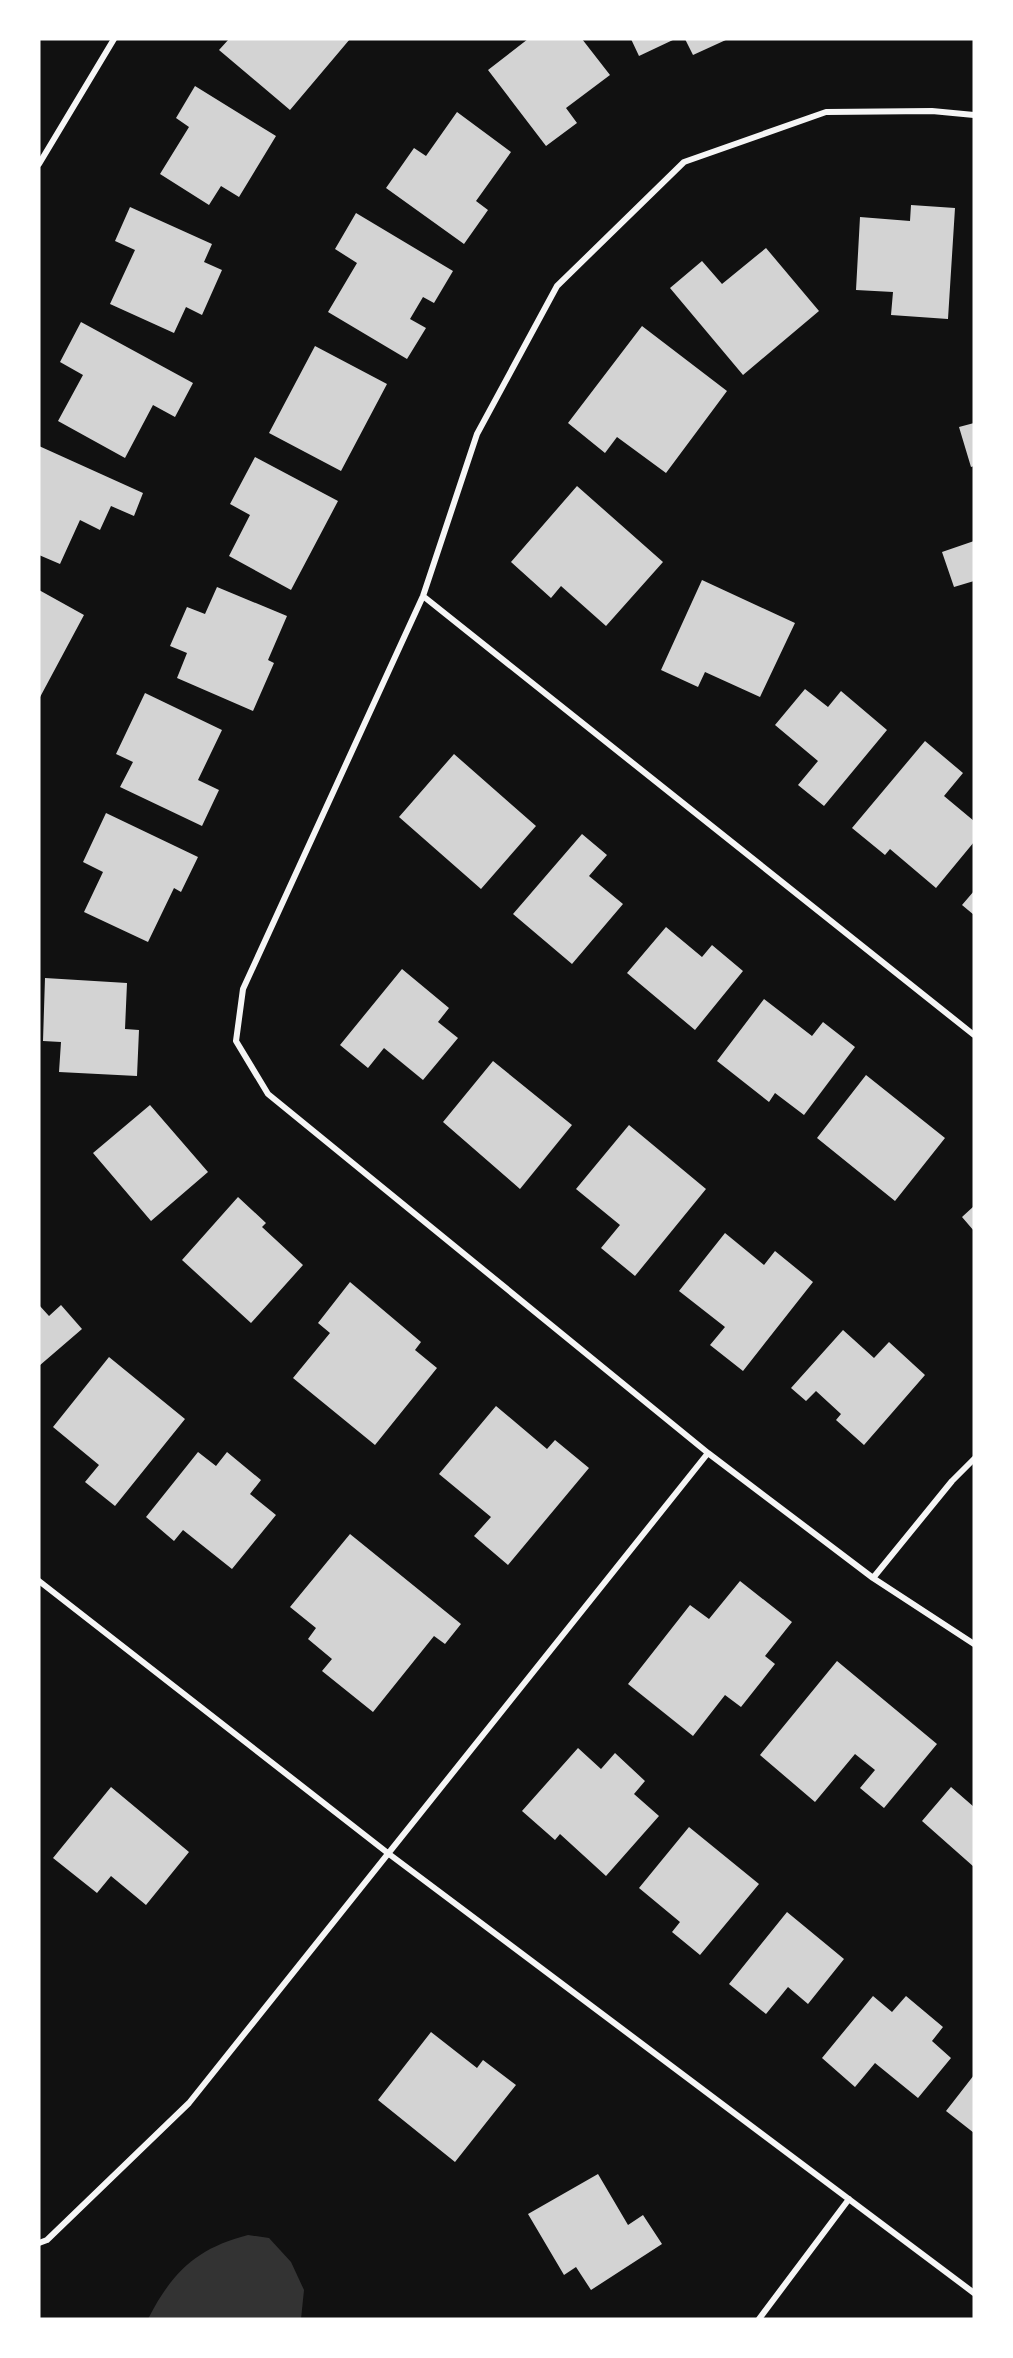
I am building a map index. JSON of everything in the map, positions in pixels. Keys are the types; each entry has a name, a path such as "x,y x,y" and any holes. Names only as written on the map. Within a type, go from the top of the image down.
{"street":[{"path":"39,164 114,39"},
{"path":"974,115 932,111 826,112 684,162 557,286 477,434 423,596 243,989 236,1041 268,1094 708,1453 873,1578 974,1644"},
{"path":"423,596 974,1035"},
{"path":"39,2243 46,2240 189,2103 708,1453"},
{"path":"873,1578 952,1481 974,1459"},
{"path":"39,1581 388,1854 974,2293"},
{"path":"759,2319 849,2199"}],"shaded area":[{"path":"248,2235 269,2238 291,2262 304,2290 301,2319 148,2319 167,2288 188,2264 214,2247"}],"building":[{"path":"229,39 350,39 290,110 219,50"},
{"path":"528,39 582,39 610,75 566,108 577,123 546,146 488,70"},
{"path":"631,39 675,39 639,56"},
{"path":"685,39 728,39 693,55"},
{"path":"195,86 276,136 239,197 221,186 209,205 160,174 189,127 176,118"},
{"path":"457,112 511,152 476,201 488,210 464,244 386,188 414,148 426,156"},
{"path":"911,205 955,208 948,319 891,315 893,292 856,290 860,217 910,221"},
{"path":"130,207 212,244 204,262 222,270 202,315 186,307 174,333 110,304 135,250 115,241"},
{"path":"356,213 453,271 434,303 423,297 410,319 426,328 407,359 328,312 357,263 335,249"},
{"path":"766,248 819,311 743,375 670,288 702,261 722,284"},
{"path":"81,322 193,383 175,417 153,405 125,458 58,421 83,375 60,362"},
{"path":"642,326 727,391 666,473 617,437 605,453 568,423"},
{"path":"315,346 387,384 341,471 269,433"},
{"path":"974,423 974,466 971,467 959,427"},
{"path":"39,446 143,493 134,516 111,506 100,530 80,520 60,564 39,555"},
{"path":"255,457 338,501 291,590 229,556 250,515 230,504"},
{"path":"577,486 663,562 606,626 561,586 551,598 511,562"},
{"path":"974,541 974,581 954,587 942,552"},
{"path":"702,580 795,623 760,697 705,672 698,687 661,670"},
{"path":"217,587 287,616 268,660 274,663 253,711 177,678 187,653 170,646 187,607 205,614"},
{"path":"39,590 84,615 39,699"},
{"path":"805,689 828,707 841,691 887,730 824,806 798,785 818,761 775,725"},
{"path":"145,693 222,730 198,780 219,790 202,826 120,787 133,762 116,754"},
{"path":"925,741 963,773 944,796 974,821 974,842 936,888 890,849 885,855 852,828"},
{"path":"454,754 536,826 481,889 399,817"},
{"path":"106,813 198,857 181,892 174,888 148,942 84,912 103,872 83,862"},
{"path":"582,834 607,855 589,876 623,904 572,964 513,914"},
{"path":"974,891 974,915 962,905"},
{"path":"666,927 702,957 712,945 743,971 695,1030 627,973"},
{"path":"402,969 449,1008 438,1022 458,1038 423,1080 384,1048 368,1068 340,1045"},
{"path":"45,978 127,983 125,1029 139,1030 137,1076 59,1072 61,1042 43,1041"},
{"path":"764,999 812,1036 823,1022 855,1047 804,1115 775,1093 769,1102 717,1061"},
{"path":"493,1061 572,1125 520,1189 443,1122"},
{"path":"866,1075 945,1138 895,1201 817,1138"},
{"path":"150,1105 208,1172 151,1221 93,1153"},
{"path":"629,1125 706,1189 635,1276 601,1248 620,1225 576,1189"},
{"path":"238,1197 266,1223 262,1227 303,1265 251,1323 182,1260"},
{"path":"974,1206 974,1231 962,1217"},
{"path":"725,1233 764,1265 775,1251 813,1282 743,1371 710,1345 725,1327 679,1291"},
{"path":"350,1282 421,1342 415,1350 437,1368 375,1445 293,1378 330,1333 318,1323"},
{"path":"39,1305 49,1316 61,1305 82,1329 39,1366"},
{"path":"843,1330 874,1358 889,1342 925,1375 864,1445 836,1420 841,1414 816,1391 806,1401 791,1388"},
{"path":"109,1357 185,1419 115,1506 85,1482 99,1465 53,1427"},
{"path":"496,1406 547,1449 555,1440 589,1468 508,1565 474,1536 491,1517 439,1474"},
{"path":"198,1452 216,1466 227,1452 261,1480 250,1494 276,1515 232,1569 183,1530 174,1541 146,1517"},
{"path":"350,1534 461,1624 445,1644 434,1636 373,1712 322,1671 332,1659 308,1639 316,1628 290,1607"},
{"path":"740,1581 792,1622 765,1656 775,1664 741,1707 725,1695 693,1736 628,1684 690,1605 709,1619"},
{"path":"837,1661 937,1744 884,1808 860,1788 875,1770 855,1754 815,1802 760,1755"},
{"path":"578,1748 601,1769 615,1753 645,1781 634,1794 659,1816 606,1876 560,1834 555,1840 522,1811"},
{"path":"111,1787 189,1852 146,1905 111,1876 97,1893 53,1858"},
{"path":"951,1787 974,1807 974,1867 922,1821"},
{"path":"689,1827 759,1884 700,1955 672,1932 680,1922 639,1888"},
{"path":"787,1912 844,1959 808,2004 788,1987 766,2014 729,1984"},
{"path":"873,1996 892,2012 906,1996 943,2027 932,2041 951,2058 918,2098 875,2063 855,2087 822,2058"},
{"path":"431,2032 477,2068 483,2060 516,2085 455,2162 378,2100"},
{"path":"974,2075 974,2133 946,2111"},
{"path":"598,2174 628,2225 643,2215 662,2244 591,2290 576,2267 564,2275 528,2214"}]}
